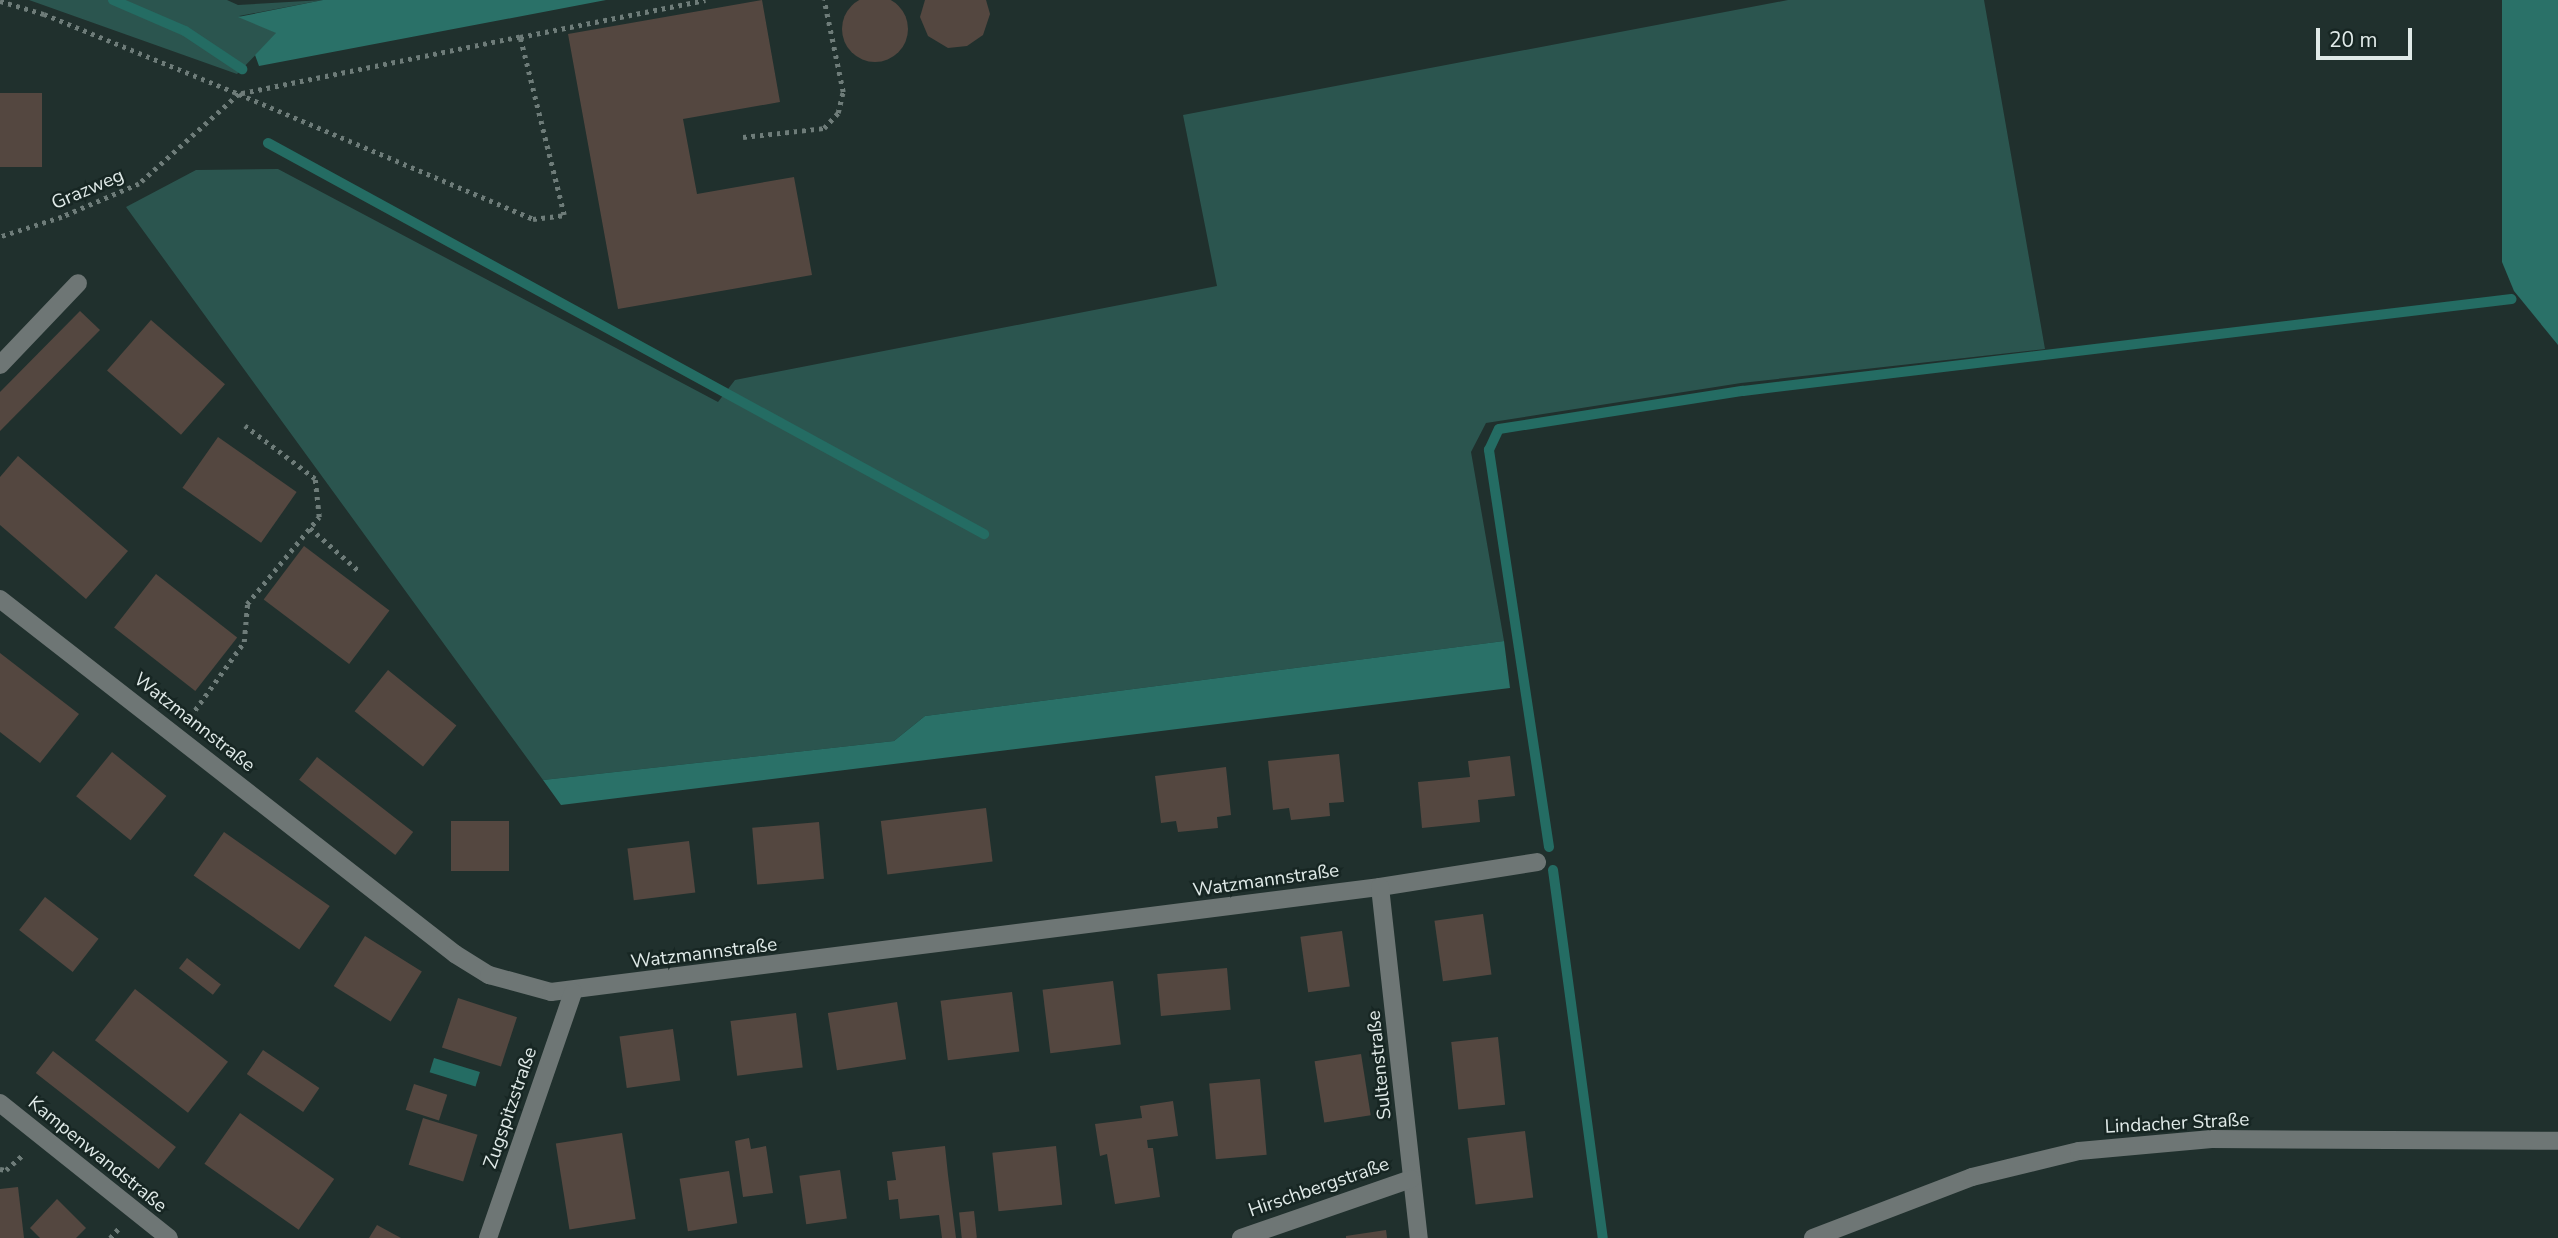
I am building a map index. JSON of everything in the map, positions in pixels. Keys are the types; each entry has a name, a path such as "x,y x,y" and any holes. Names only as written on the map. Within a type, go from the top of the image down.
{"street":[{"path":"0,365 78,283"},
{"name":"Watzmannstraße","path":"0,599 455,954 489,975 521,986 573,992 1380,887 1537,862"},
{"name":"Sultenstraße","path":"1380,887 1405,1087 1410,1179 1419,1238"},
{"name":"Zugspitzstraße","path":"488,1238 573,992"},
{"name":"Kampenwandstraße","path":"0,1103 169,1238"},
{"name":"Lindacher Straße","path":"1813,1238 1972,1177 2079,1151 2211,1139 2558,1141"},
{"name":"Hirschbergstraße","path":"1241,1238 1410,1179"}],"path":[{"path":"239,94 705,0"},
{"path":"743,138 824,128 838,113 843,92 824,0"},
{"path":"0,2 44,14 533,219 565,215 520,37"},
{"name":"Grazweg","path":"0,237 62,217 139,184 239,94"},
{"path":"185,723 244,642 247,604 319,517 315,479 245,426"},
{"path":"310,528 360,572"},
{"path":"0,1169 6,1170 41,1138"}],"shaded area":[{"path":"29,0 227,0 238,5 323,0 239,16 277,33 237,74"},
{"path":"323,0 606,0 259,66 255,55 276,33 238,17"},
{"path":"1788,0 1984,0 2045,349 1741,383 1486,423 1471,452 1504,641 925,716 894,741 543,780 126,207 196,170 278,169 718,402 735,380 1217,286 1183,115"},
{"path":"2502,0 2558,0 2558,345 2514,291 2502,262"},
{"path":"1504,641 1510,688 561,805 543,780 894,741 925,716"},
{"path":"434,1058 480,1072 476,1086 430,1072"}],"building":[{"path":"868,-4 882,-4 894,1 903,10 908,29 906,42 899,53 882,62 868,62 856,57 847,48 842,36 842,22 847,10 856,1"},
{"path":"762,0 780,102 683,119 697,194 794,177 812,275 618,309 568,34"},
{"path":"925,0 986,0 990,14 983,35 967,46 948,48 928,36 920,17"},
{"path":"0,93 42,93 42,167 0,167"},
{"path":"80,311 100,330 0,431 0,392"},
{"path":"151,320 225,384 181,435 107,371"},
{"path":"218,437 297,492 261,543 182,488"},
{"path":"18,456 128,551 86,599 0,525 0,477"},
{"path":"304,546 389,610 349,664 264,600"},
{"path":"156,574 237,637 195,691 114,628"},
{"path":"0,653 79,714 40,763 0,732"},
{"path":"388,670 456,725 423,767 355,711"},
{"path":"112,752 166,796 131,840 76,796"},
{"path":"1339,754 1344,802 1329,803 1330,816 1291,820 1289,808 1273,810 1268,761"},
{"path":"1510,756 1515,796 1478,800 1480,822 1422,828 1418,782 1470,777 1468,761"},
{"path":"317,757 413,832 395,855 299,780"},
{"path":"1226,767 1231,815 1217,817 1218,828 1178,832 1176,821 1161,823 1155,776"},
{"path":"986,808 993,862 887,875 881,821"},
{"path":"451,821 509,821 509,871 451,871"},
{"path":"819,822 824,879 757,885 752,828"},
{"path":"224,832 330,906 299,949 194,875"},
{"path":"689,841 695,893 634,900 627,849"},
{"path":"45,897 99,939 73,972 19,930"},
{"path":"1483,914 1491,974 1443,981 1434,921"},
{"path":"1342,931 1350,986 1308,992 1300,937"},
{"path":"365,936 422,972 391,1022 334,986"},
{"path":"187,958 221,984 213,995 179,968"},
{"path":"1227,968 1231,1010 1161,1016 1157,974"},
{"path":"1113,981 1121,1045 1050,1053 1043,990"},
{"path":"135,989 228,1062 188,1113 95,1040"},
{"path":"1012,992 1019,1052 948,1060 941,1001"},
{"path":"458,998 517,1017 501,1067 442,1047"},
{"path":"897,1002 906,1059 837,1070 828,1013"},
{"path":"796,1013 803,1068 737,1076 730,1021"},
{"path":"673,1029 680,1080 627,1088 620,1037"},
{"path":"1498,1037 1505,1105 1458,1110 1451,1042"},
{"path":"263,1050 319,1088 303,1112 247,1074"},
{"path":"53,1051 176,1147 159,1169 36,1073"},
{"path":"1361,1054 1371,1115 1324,1123 1315,1061"},
{"path":"1260,1079 1267,1155 1216,1159 1209,1083"},
{"path":"414,1084 447,1095 439,1120 406,1110"},
{"path":"1173,1101 1178,1136 1147,1140 1148,1148 1153,1148 1160,1197 1115,1204 1107,1154 1100,1156 1095,1124 1142,1118 1140,1106"},
{"path":"240,1113 334,1179 299,1230 204,1164"},
{"path":"423,1118 478,1135 463,1182 409,1165"},
{"path":"1525,1131 1533,1198 1476,1205 1467,1138"},
{"path":"622,1133 636,1219 569,1229 556,1143"},
{"path":"749,1138 751,1149 766,1146 773,1193 743,1197 735,1141"},
{"path":"945,1146 956,1238 942,1238 939,1215 900,1219 898,1199 889,1200 887,1181 896,1180 892,1152"},
{"path":"1056,1146 1062,1205 999,1211 992,1153"},
{"path":"840,1170 847,1219 806,1224 799,1176"},
{"path":"729,1171 737,1223 688,1231 680,1179"},
{"path":"18,1187 24,1238 0,1238 0,1189"},
{"path":"57,1199 86,1228 76,1238 40,1238 30,1228"},
{"path":"974,1211 977,1238 962,1238 959,1213"},
{"path":"377,1225 401,1238 369,1238"},
{"path":"1386,1230 1387,1238 1346,1238 1346,1236"}],"waterway":[{"path":"113,0 185,31 242,69"},
{"path":"268,143 984,534"},
{"path":"1549,847 1489,450 1499,429 1743,391 2512,299"},
{"path":"1553,870 1603,1238"}]}
